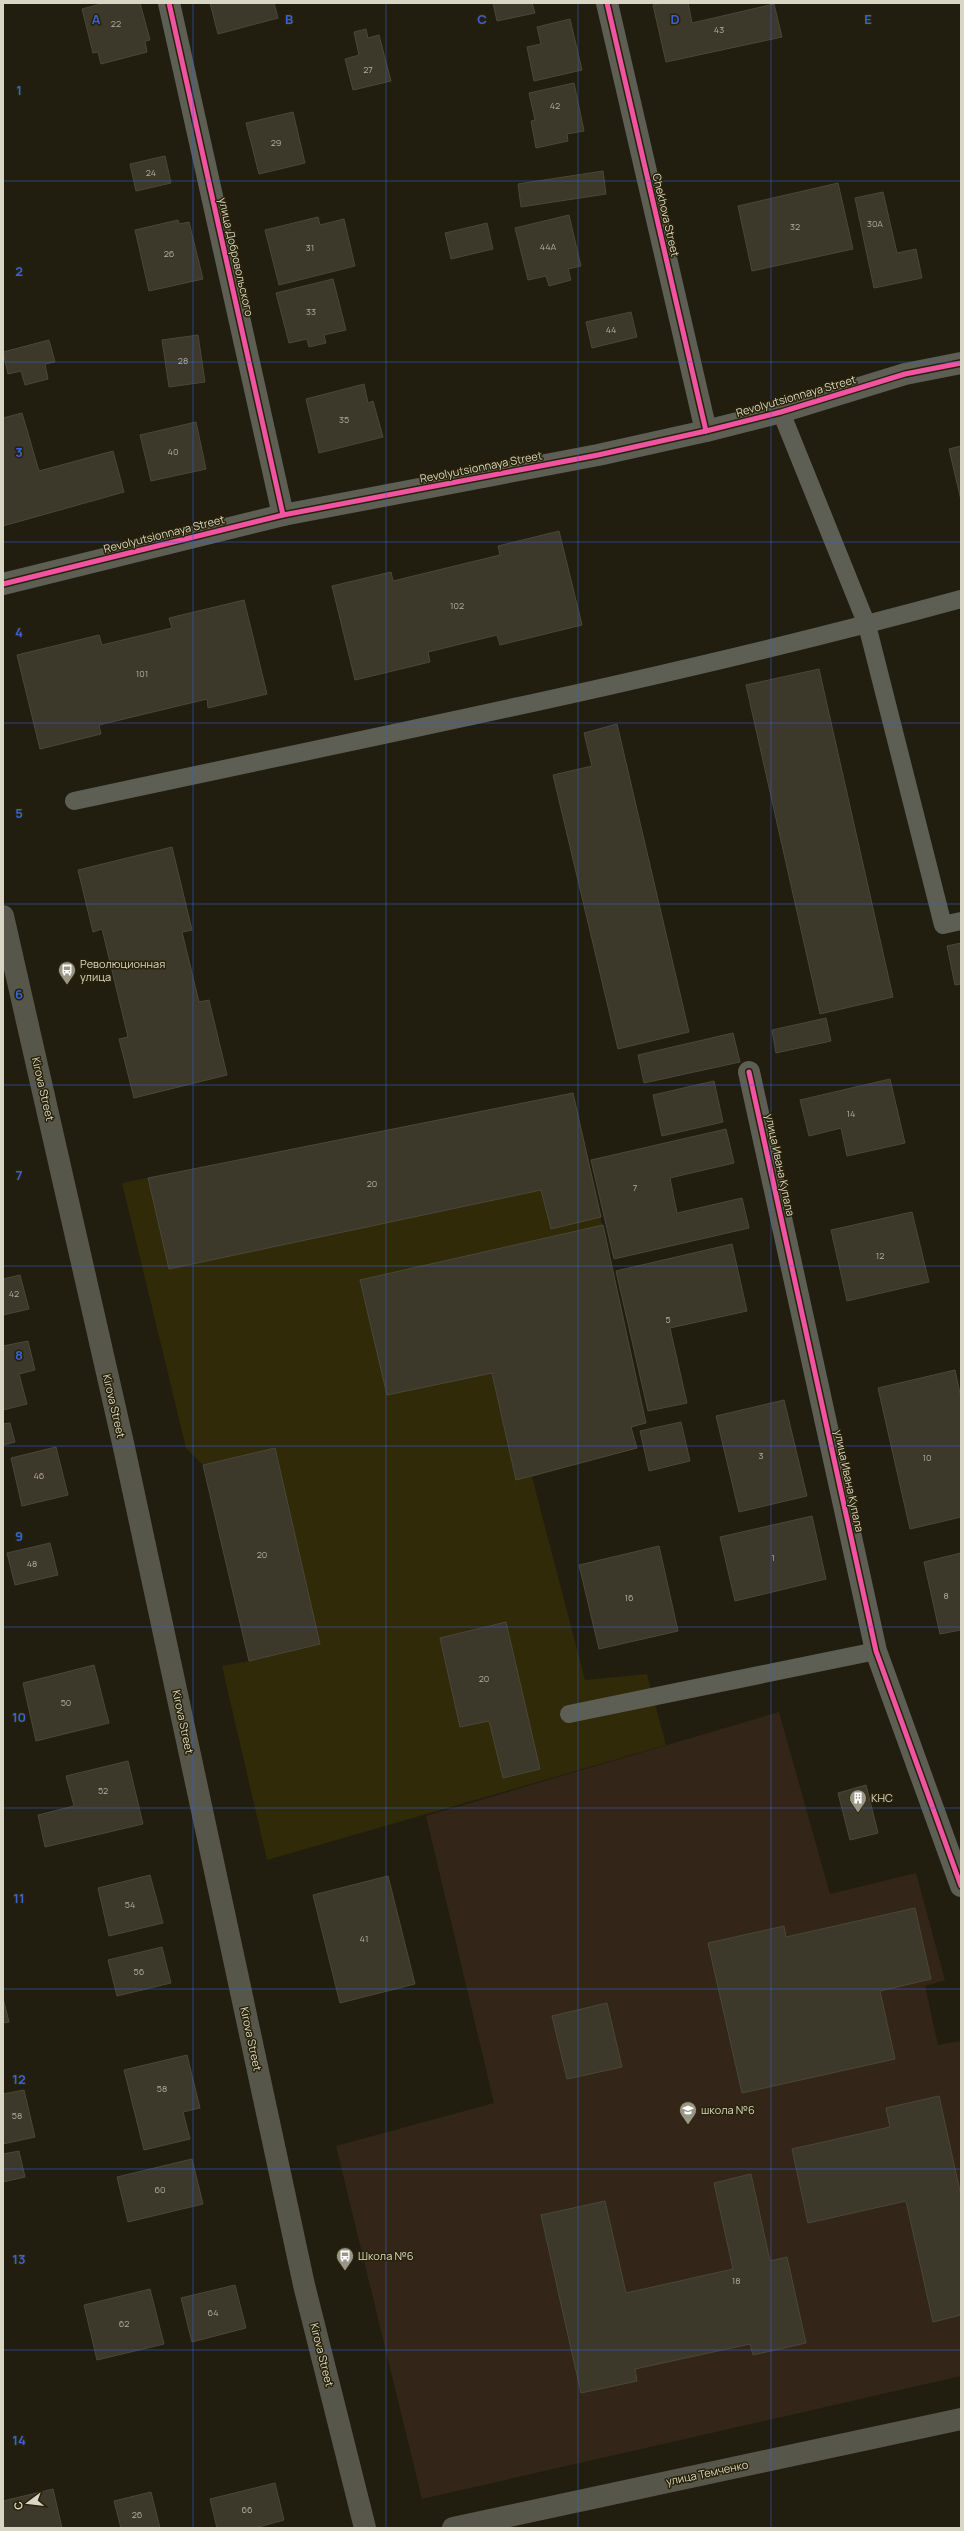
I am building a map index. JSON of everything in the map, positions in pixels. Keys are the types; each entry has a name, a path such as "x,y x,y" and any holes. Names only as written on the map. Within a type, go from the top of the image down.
{"main road":[{"name":"Kirova Street","path":"3,916 121,1436 304,2285 365,2528"},
{"name":"улица Темченко","path":"452,2528 961,2419"}],"street":[{"name":"улица Добровольского","path":"169,3 283,515"},
{"name":"Chekhova Street","path":"607,3 706,431"},
{"name":"Revolyutsionnaya Street","path":"3,584 283,515 598,455 706,431 781,412 906,374 961,363"},
{"name":"улица Ивана Купала","path":"749,1072 876,1651 961,1886"}],"lane":[{"path":"781,412 867,625 943,925 961,921"},
{"path":"74,801 682,670 867,625 961,599"},
{"path":"569,1714 876,1651"}],"shaded area":[{"path":"573,1093 646,1423 631,1427 637,1448 532,1477 585,1680 647,1674 666,1745 267,1860 222,1666 249,1661 203,1465 186,1448 122,1183"},
{"name":"школа №6","path":"779,1712 830,1894 916,1873 945,1980 925,1986 938,2045 961,2041 961,2376 422,2499 336,2146 494,2103 426,1816"}],"building":[{"path":"105,3 140,3 150,40 145,41 147,52 101,64 98,52 93,53 82,9"},
{"path":"210,3 274,3 278,18 218,34"},
{"path":"493,3 532,3 535,13 497,21"},
{"path":"663,3 688,3 692,23 774,4 782,37 666,62 653,5"},
{"path":"570,19 582,70 534,81 527,47 541,44 537,27"},
{"path":"366,29 368,38 379,35 391,81 353,90 345,59 359,55 354,32"},
{"path":"574,83 584,131 567,134 568,141 536,148 531,121 535,120 529,93"},
{"path":"293,112 305,163 259,174 246,123"},
{"path":"165,156 171,183 136,191 130,164"},
{"path":"603,171 606,194 521,207 518,184"},
{"path":"838,183 853,249 752,271 738,206"},
{"path":"883,192 897,253 916,249 922,278 874,288 855,198"},
{"path":"569,215 581,266 568,269 571,280 549,286 546,276 528,280 515,228"},
{"path":"318,217 320,225 344,219 355,266 279,285 265,230"},
{"path":"178,220 179,224 189,222 203,279 149,291 135,230"},
{"path":"487,223 493,249 451,259 445,233"},
{"path":"333,279 346,330 324,335 326,343 309,347 307,339 289,343 276,293"},
{"path":"631,312 637,337 592,348 586,322"},
{"path":"198,335 205,382 169,387 162,340"},
{"path":"49,340 55,362 45,364 48,379 25,385 21,371 8,374 3,352"},
{"path":"364,384 368,403 373,401 383,437 319,453 306,399"},
{"path":"22,413 39,471 113,451 124,492 3,526 3,418"},
{"path":"196,422 206,469 151,481 140,435"},
{"path":"961,446 961,500 949,449"},
{"path":"559,531 582,625 500,645 497,635 428,652 430,662 355,680 332,586 391,572 393,581 500,555 498,546"},
{"path":"244,600 267,694 208,708 207,699 99,725 101,734 40,749 17,655 99,635 102,645 172,628 169,618"},
{"path":"819,669 893,997 820,1014 746,685"},
{"path":"617,724 689,1032 618,1049 553,775 592,766 584,733"},
{"path":"172,847 192,930 182,932 199,1002 209,1000 227,1075 134,1098 119,1039 128,1037 102,929 93,932 78,870"},
{"path":"961,943 961,984 955,985 947,946"},
{"path":"826,1018 831,1041 776,1053 772,1030"},
{"path":"733,1033 740,1062 644,1083 638,1055"},
{"path":"890,1079 905,1143 847,1156 841,1128 809,1136 800,1100"},
{"path":"714,1081 723,1122 662,1136 653,1095"},
{"path":"573,1093 601,1217 551,1229 541,1190 169,1269 148,1178"},
{"path":"726,1129 734,1163 670,1178 677,1213 742,1198 749,1228 614,1259 591,1160"},
{"path":"912,1212 929,1282 847,1301 831,1230"},
{"path":"603,1225 646,1423 631,1427 637,1448 516,1480 492,1373 387,1395 360,1280"},
{"path":"732,1244 747,1311 670,1328 687,1403 648,1411 616,1271"},
{"path":"20,1275 29,1309 3,1315 3,1279"},
{"path":"28,1341 35,1370 19,1374 27,1404 3,1410 3,1346"},
{"path":"955,1370 961,1398 961,1517 910,1529 878,1388"},
{"path":"784,1400 807,1496 739,1512 716,1416"},
{"path":"681,1422 690,1461 649,1471 640,1431"},
{"path":"10,1423 15,1442 3,1445 3,1424"},
{"path":"56,1447 68,1495 22,1506 11,1458"},
{"path":"275,1448 320,1644 249,1661 203,1465"},
{"path":"812,1516 826,1579 735,1601 720,1537"},
{"path":"50,1543 58,1575 15,1585 7,1553"},
{"path":"659,1546 678,1631 599,1649 579,1565"},
{"path":"961,1553 961,1630 940,1634 924,1562"},
{"path":"506,1622 540,1769 503,1778 489,1721 460,1727 440,1638"},
{"path":"94,1665 109,1723 36,1741 23,1683"},
{"path":"128,1761 143,1824 45,1847 38,1815 74,1806 66,1776"},
{"name":"КНС","path":"866,1785 878,1833 850,1840 838,1793"},
{"path":"150,1875 163,1923 109,1936 98,1888"},
{"path":"388,1876 415,1984 340,2003 313,1895"},
{"path":"915,1908 931,1979 880,1991 895,2059 742,2093 708,1943 784,1926 786,1937"},
{"path":"162,1947 171,1983 117,1996 108,1960"},
{"path":"3,1998 9,2022 3,2023"},
{"path":"607,2003 622,2067 567,2079 552,2016"},
{"path":"187,2055 200,2108 183,2112 190,2139 144,2150 124,2070"},
{"path":"24,2090 35,2137 3,2144 3,2094"},
{"path":"939,2096 961,2196 961,2315 933,2322 906,2201 808,2223 792,2149 890,2127 886,2108"},
{"path":"19,2151 25,2177 3,2182 3,2154"},
{"path":"192,2159 203,2204 128,2222 117,2177"},
{"path":"751,2174 770,2261 787,2257 806,2343 753,2355 750,2344 635,2369 637,2381 581,2393 541,2215 605,2201 626,2293 733,2269 714,2183"},
{"path":"235,2285 246,2328 192,2342 181,2298"},
{"path":"150,2289 164,2344 97,2360 84,2305"},
{"path":"275,2483 284,2520 255,2528 217,2528 210,2499"},
{"path":"53,2489 62,2528 3,2528 3,2501"},
{"path":"151,2492 160,2528 121,2528 114,2501"}],"cycle path":[{"path":"169,3 283,515"},
{"path":"607,3 706,431"},
{"path":"3,584 283,515 598,455 706,431 781,412 905,374 961,363"},
{"path":"749,1072 876,1651 961,1886"}],"place":[{"name":"Революционная улица","path":"67,985"},
{"name":"КНС","path":"858,1813"},
{"name":"школа №6","path":"688,2125"},
{"name":"Школа №6","path":"345,2271"}]}
